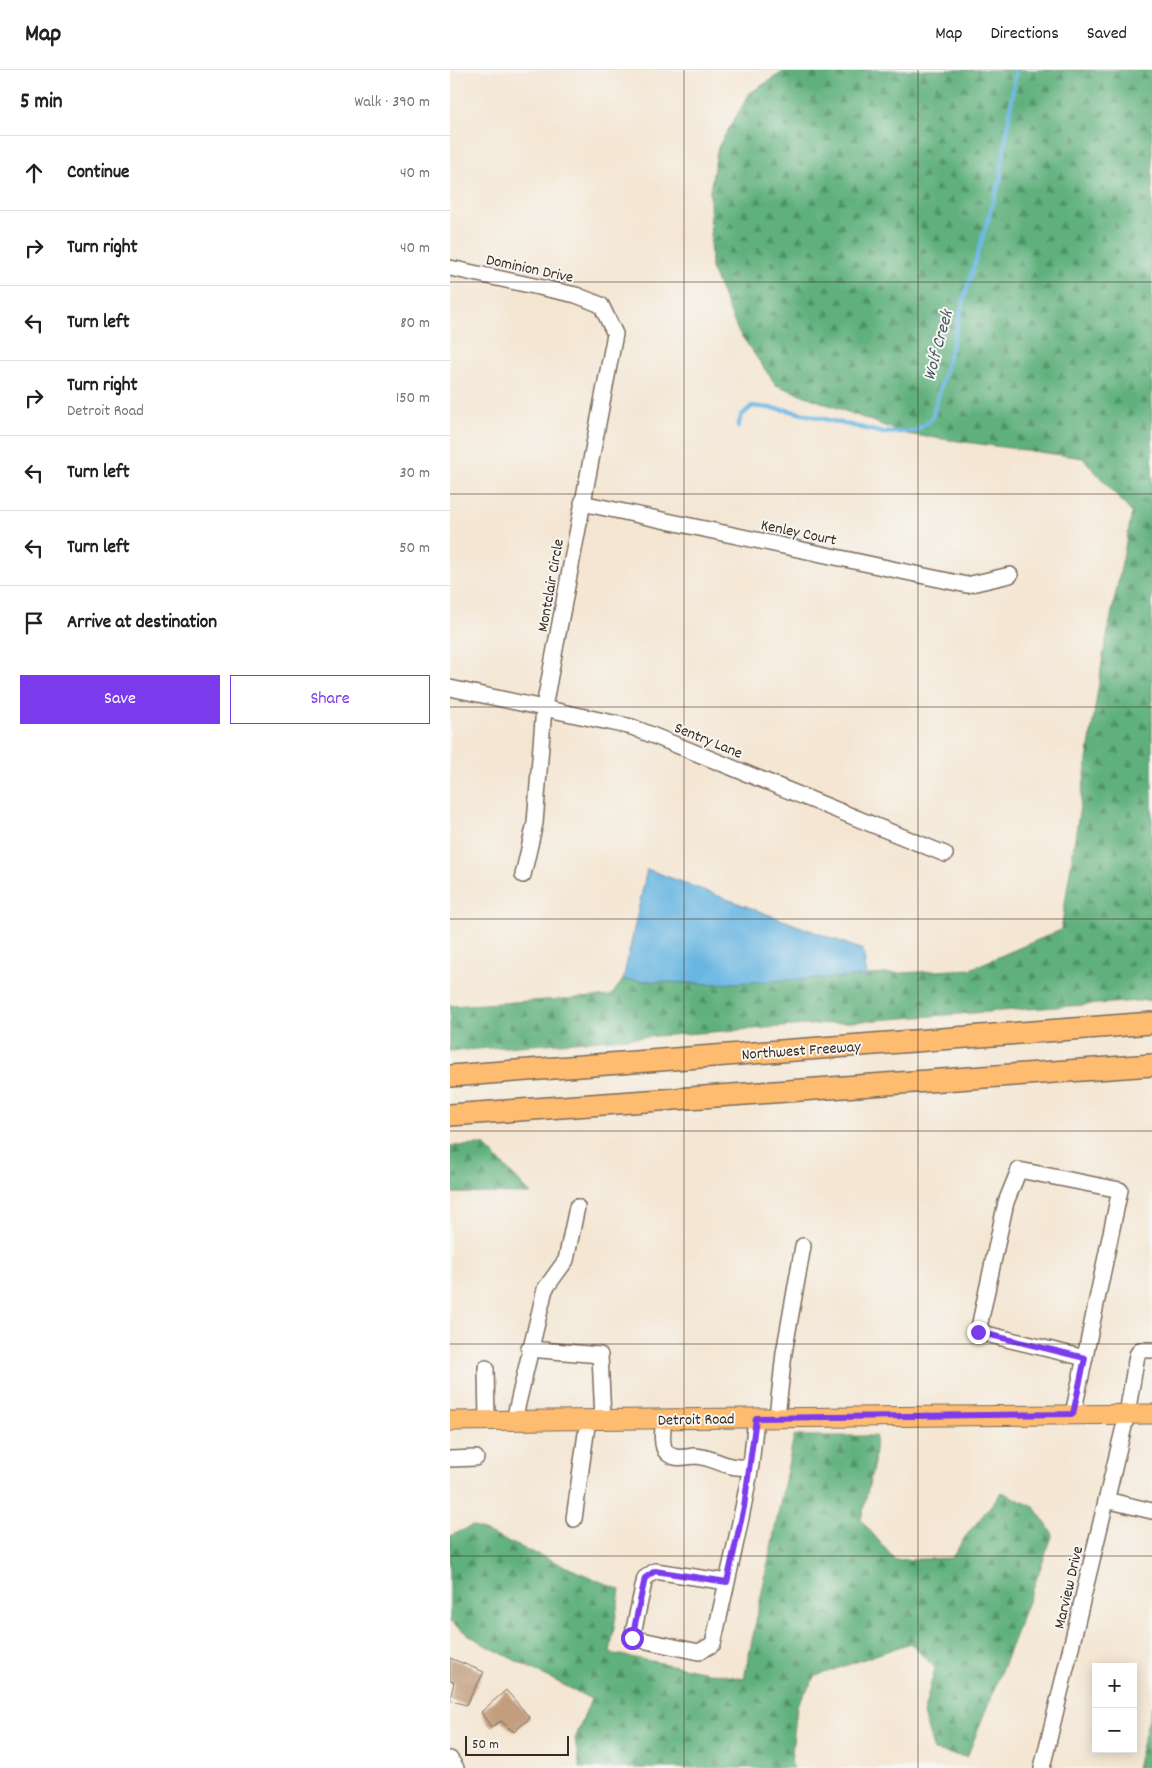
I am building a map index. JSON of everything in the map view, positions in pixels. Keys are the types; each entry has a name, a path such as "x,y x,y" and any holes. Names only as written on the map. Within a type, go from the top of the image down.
{"highway":[{"name":"Northwest Freeway","path":"450,1076 1152,1023"},
{"path":"450,1115 1152,1064"}],"main road":[{"name":"Detroit Road","path":"450,1421 1152,1414"}],"street":[{"name":"Dominion Drive","path":"450,268 576,295 601,305"},
{"name":"Montclair Circle","path":"523,875 535,823 544,707 615,334 601,305"},
{"name":"Kenley Court","path":"582,503 967,585 1010,575"},
{"name":"Sentry Lane","path":"450,688 632,727 945,854"},
{"path":"1073,1414 1085,1358 1120,1190 1019,1170 1006,1202 978,1332 1085,1358"},
{"path":"514,1420 529,1349 545,1289 566,1260 577,1208"},
{"path":"777,1417 784,1353 803,1246"},
{"path":"529,1349 600,1355 595,1419 574,1520"},
{"name":"Marview Drive","path":"1042,1768 1126,1414 1138,1352 1152,1350"},
{"path":"486,1368 487,1420"},
{"path":"664,1418 663,1445 667,1453 677,1458 704,1457 725,1465 743,1468 751,1465"},
{"path":"727,1582 655,1571 645,1578 632,1638 699,1652 713,1644 744,1507 756,1418"},
{"path":"450,1459 476,1458"},
{"path":"1106,1500 1151,1508"},
{"path":"450,1759 456,1768"}],"green space":[{"path":"786,70 1152,70 1152,1000 450,1051 450,1006 611,996 623,980 715,984 970,969 1061,930 1103,656 1132,513 1083,458 906,434 776,385 738,331 711,268 710,190 718,147 750,93"},
{"path":"484,1145 531,1194 450,1193 450,1146"},
{"path":"794,1436 876,1436 874,1463 861,1520 895,1560 952,1558 965,1537 1002,1492 1034,1507 1053,1534 967,1757 934,1751 923,1714 935,1668 910,1643 816,1676 797,1705 791,1763 794,1768 580,1768 575,1739 591,1699 483,1644 450,1622 450,1536 472,1526 620,1590 610,1653 744,1679"},
{"path":"1152,1706 1152,1768 1136,1768"}],"water":[{"path":"647,869 863,950 867,976 715,984 623,980"}],"building":[{"path":"450,1658 484,1672 466,1705 450,1700 454,1682 450,1681"},
{"path":"506,1690 530,1718 514,1732 501,1721 491,1727 481,1712"}],"waterway":[{"name":"Wolf Creek","path":"738,427 741,416 752,406 787,410 883,433 916,431 932,419 966,292 1000,180 1016,70"}],"route":[{"path":"632,1638 645,1578 655,1571 727,1582 744,1507 756,1418 1073,1414 1085,1358 978,1332"}]}
